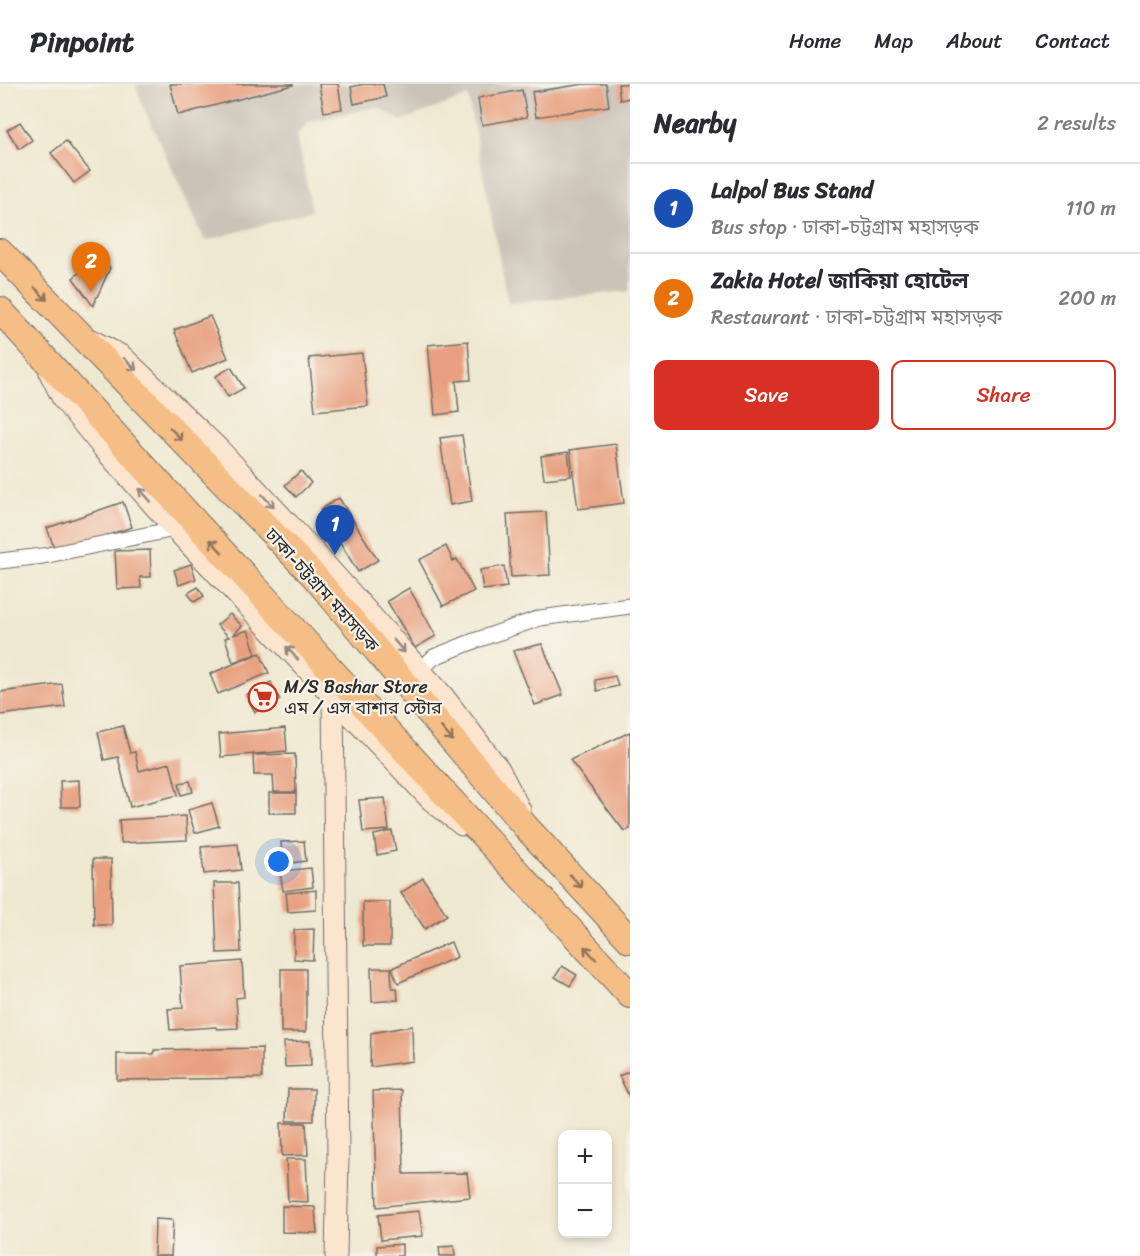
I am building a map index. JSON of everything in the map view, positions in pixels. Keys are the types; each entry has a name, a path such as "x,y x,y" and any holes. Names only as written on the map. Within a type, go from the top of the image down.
{"highway":[{"name":"ঢাকা-চট্টগ্রাম মহাসড়ক","path":"0,252 314,576 534,836 630,940"},
{"path":"0,310 630,995"}],"main road":[{"path":"80,334 122,356 218,448 315,552 444,697 499,769 534,836"},
{"path":"42,356 63,399 103,448 175,528 431,800 500,855"},
{"path":"333,696 338,1156 336,1256"},
{"path":"334,769 342,747 351,740 361,739 375,742"}],"street":[{"path":"0,561 42,556 175,528"},
{"path":"420,670 434,657 540,618 630,606"}],"shaded area":[{"path":"136,84 630,84 630,291 508,303 468,96 401,121 377,107 308,122 297,135 312,211 205,241 140,99"}],"building":[{"path":"170,84 293,84 293,85 178,115"},
{"path":"319,84 338,84 342,109 324,112"},
{"path":"383,84 386,97 354,104 351,87"},
{"path":"584,84 606,84 609,106 536,117 532,92"},
{"path":"618,84 630,84 630,98 620,100"},
{"path":"522,90 527,117 482,125 478,98"},
{"path":"20,122 32,140 19,149 7,130"},
{"path":"66,141 90,171 74,183 51,153"},
{"path":"101,253 110,268 93,306 73,278"},
{"path":"210,316 228,358 192,373 174,330"},
{"path":"468,341 471,380 456,381 459,412 435,415 428,345"},
{"path":"362,353 368,406 315,411 309,358"},
{"path":"231,367 244,388 228,397 216,376"},
{"path":"462,435 472,501 450,505 440,438"},
{"path":"616,444 624,503 578,509 570,450"},
{"path":"568,452 571,476 544,479 541,456"},
{"path":"301,471 311,483 296,497 285,485"},
{"path":"339,498 378,560 358,572 320,510"},
{"path":"123,502 132,527 56,553 47,528"},
{"path":"546,512 550,575 511,577 507,514"},
{"path":"446,546 453,561 457,559 474,591 443,606 419,560"},
{"path":"150,550 151,577 140,577 141,588 117,589 115,551"},
{"path":"191,564 196,579 179,585 174,570"},
{"path":"504,566 507,587 483,590 480,570"},
{"path":"198,587 204,596 194,602 188,593"},
{"path":"409,588 436,636 415,648 387,601"},
{"path":"230,614 242,626 233,635 248,630 256,654 233,662 225,638 229,637 217,625"},
{"path":"542,644 563,695 535,705 513,651"},
{"path":"260,653 269,673 218,694 210,674"},
{"path":"615,676 618,686 597,691 595,680"},
{"name":"M/S Bashar Store এম / এস বাশার স্টোর","path":"271,682 280,700 255,712 246,695"},
{"path":"62,684 65,707 0,715 0,692"},
{"path":"123,726 130,753 135,752 139,771 170,763 178,795 130,807 118,757 104,760 98,732"},
{"path":"285,728 287,751 221,757 219,734"},
{"path":"630,732 630,829 624,831 570,760"},
{"path":"295,754 296,792 274,792 273,775 254,775 253,755"},
{"path":"79,780 80,807 61,807 60,781"},
{"path":"190,781 193,792 181,795 179,783"},
{"path":"269,793 296,793 296,813 269,813"},
{"path":"385,798 389,830 363,832 359,800"},
{"path":"212,803 219,826 195,833 188,810"},
{"path":"186,816 187,840 121,843 119,820"},
{"path":"392,831 396,851 377,855 374,835"},
{"path":"304,841 306,861 283,864 281,842"},
{"path":"238,844 241,870 204,874 201,847"},
{"path":"93,859 111,859 112,925 94,925"},
{"path":"311,868 313,887 283,891 280,871"},
{"path":"423,878 447,915 425,929 401,893"},
{"path":"214,883 238,883 241,952 217,953"},
{"path":"316,890 316,910 288,912 286,893"},
{"path":"363,902 390,902 390,946 363,946"},
{"path":"314,929 313,960 294,959 294,930"},
{"path":"451,942 457,957 398,983 392,968"},
{"path":"242,961 244,997 236,998 238,1028 170,1030 168,1009 183,1008 180,966"},
{"path":"562,966 577,975 570,986 555,977"},
{"path":"371,968 391,968 392,988 397,988 398,1000 372,1002"},
{"path":"281,969 306,969 306,1032 281,1032"},
{"path":"412,1026 413,1061 370,1067 371,1033"},
{"path":"310,1041 311,1066 285,1067 284,1042"},
{"path":"262,1048 262,1078 117,1080 117,1054 154,1054 154,1050"},
{"path":"630,1071 630,1098 619,1076"},
{"path":"288,1089 314,1089 314,1121 287,1121"},
{"path":"402,1090 404,1174 467,1173 470,1197 377,1207 373,1091"},
{"path":"281,1123 306,1123 308,1155 282,1156"},
{"path":"286,1159 306,1159 308,1202 288,1201"},
{"path":"282,1206 315,1207 317,1233 282,1232"},
{"path":"419,1211 423,1236 381,1240 378,1215"},
{"path":"155,1219 173,1220 171,1256 154,1256"},
{"path":"402,1244 402,1256 377,1256 377,1246"},
{"path":"454,1246 455,1256 440,1256 439,1247"}],"place":[{"name":"Zakia Hotel জাকিয়া হোটেল","path":"91,292"},
{"name":"Lalpol Bus Stand","path":"335,555"},
{"name":"M/S Bashar Store এম / এস বাশার স্টোর","path":"263,697"}]}
